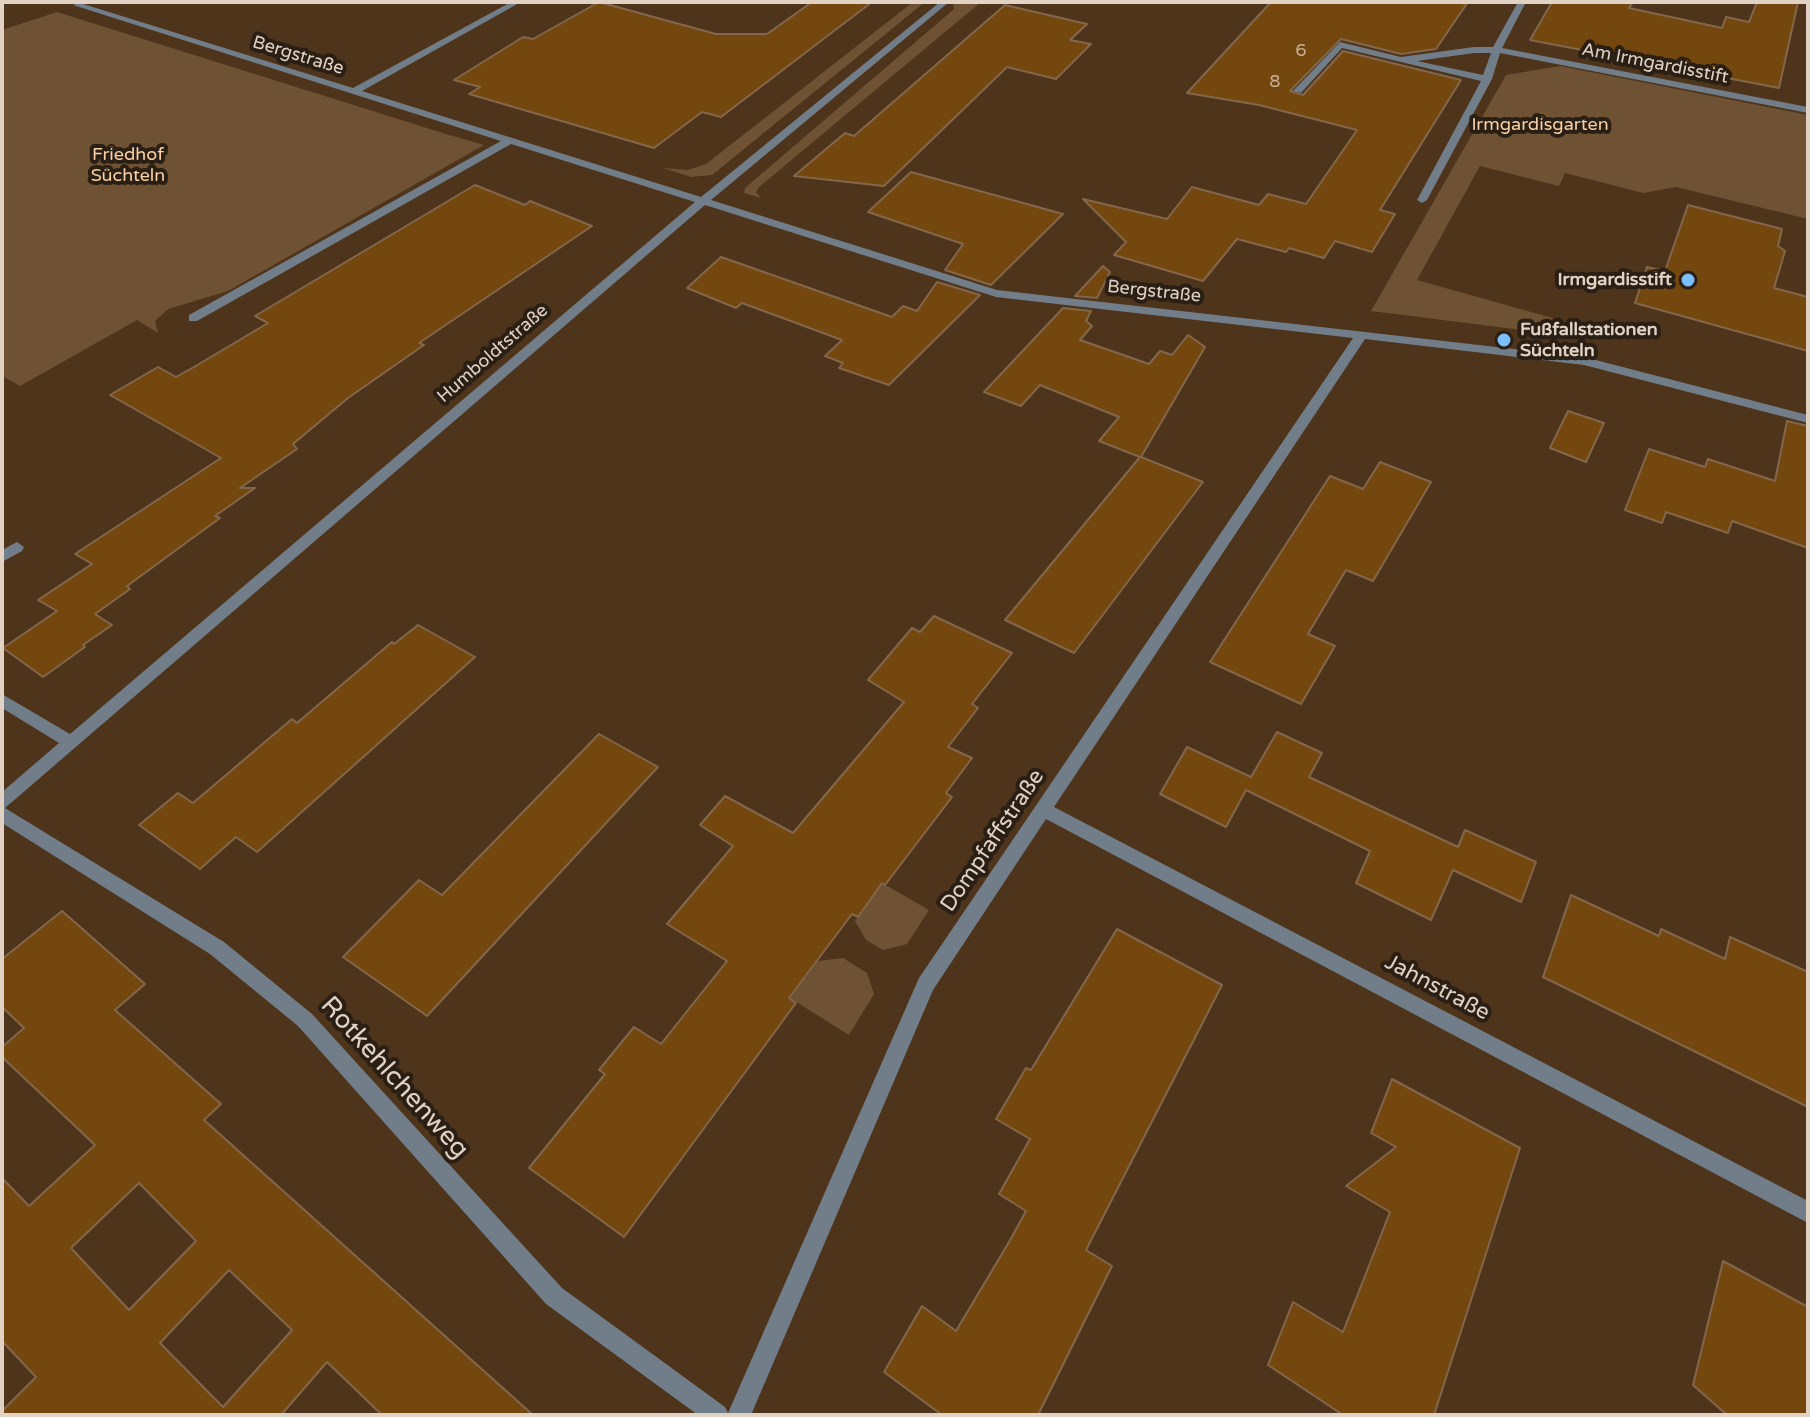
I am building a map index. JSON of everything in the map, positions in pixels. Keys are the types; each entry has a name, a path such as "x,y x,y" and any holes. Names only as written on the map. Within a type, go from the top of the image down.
{"street":[{"path":"353,92 517,2"},
{"name":"Humboldtstraße","path":"2,802 702,202 945,2"},
{"path":"1422,200 1487,79 1496,50 1522,2"},
{"name":"Bergstraße","path":"80,3 353,92 996,293 1584,361 1808,419"},
{"path":"1298,91 1340,45 1487,79"},
{"name":"Am Irmgardisstift","path":"1401,60 1496,50 1808,110"},
{"path":"193,318 509,141"},
{"name":"Dompfaffstraße","path":"739,1415 926,984 1362,334"},
{"path":"2,557 17,547"},
{"path":"2,700 70,742"},
{"name":"Jahnstraße","path":"1043,809 1808,1212"},
{"name":"Rotkehlchenweg","path":"2,814 217,948 305,1020 554,1296 717,1415"}],"green space":[{"path":"913,2 925,2 712,175 691,177 663,168 688,170 706,164"},
{"path":"953,2 981,2 759,187 756,192 761,198 744,193 745,188 954,9"},
{"name":"Friedhof Süchteln","path":"57,12 484,145 228,291 168,309 155,321 158,333 137,320 20,386 2,376 2,30"},
{"name":"Irmgardisgarten","path":"1560,66 1808,115 1808,219 1676,187 1643,193 1565,173 1559,186 1480,166 1417,280 1581,326 1578,337 1371,311 1506,75"},
{"path":"882,883 929,910 907,944 883,950 866,940 855,921"},
{"path":"843,958 867,973 874,994 849,1035 790,998 818,961"}],"building":[{"path":"599,2 716,34 767,34 812,2 872,2 721,117 702,112 654,148 469,94 480,87 454,80 523,37 533,39"},
{"path":"1271,2 1468,2 1436,49 1401,54 1341,39 1290,91 1303,95 1343,51 1461,80 1380,210 1395,214 1372,252 1335,241 1324,258 1237,239 1203,281 1114,255 1126,242 1083,199 1167,219 1192,187 1259,205 1268,194 1306,204 1357,130 1259,105 1187,93"},
{"path":"1552,2 1633,2 1629,8 1722,28 1726,17 1749,22 1757,2 1798,2 1779,88 1530,40"},
{"path":"1005,5 1087,24 1070,40 1091,44 1056,79 1007,67 884,186 794,176 845,133 854,136"},
{"path":"911,172 1063,214 991,285 945,270 963,244 868,212"},
{"path":"475,185 525,205 530,201 592,226 419,343 424,345 348,398 293,444 297,449 240,488 255,488 215,516 220,518 127,586 130,589 95,614 112,625 83,645 85,647 43,677 3,648 57,611 38,600 92,564 75,554 221,458 110,395 158,367 176,377 194,367 268,323 255,316"},
{"name":"Irmgardisstift","path":"1688,205 1782,229 1778,246 1785,251 1774,288 1808,297 1808,351 1635,303 1647,267 1665,271"},
{"path":"721,257 892,317 903,306 917,311 937,282 980,295 889,385 839,368 843,363 825,356 842,340 742,303 736,308 687,288"},
{"path":"1103,266 1110,272 1097,298 1075,296"},
{"path":"1063,308 1091,311 1086,321 1092,326 1080,340 1149,364 1160,351 1172,355 1188,335 1205,347 1141,457 1203,482 1074,653 1005,620 1140,457 1099,441 1119,417 1040,385 1021,406 984,392"},
{"path":"1568,411 1604,423 1586,462 1550,448"},
{"path":"1787,421 1808,426 1808,548 1732,521 1728,533 1666,512 1662,523 1625,510 1649,449 1705,467 1708,459 1775,481"},
{"path":"1380,462 1431,482 1373,581 1346,570 1308,634 1335,646 1301,704 1210,662 1330,476 1363,489"},
{"path":"934,616 1012,653 972,704 978,708 948,747 972,758 946,793 952,797 885,885 882,883 858,917 852,914 789,998 796,1003 624,1237 529,1168 605,1074 599,1070 634,1027 661,1044 727,961 667,924 733,846 700,825 725,796 793,833 904,702 868,680 912,628 920,632"},
{"path":"418,625 475,657 257,852 236,837 200,869 139,825 178,793 193,803 292,719 297,723 392,642 394,644"},
{"path":"1277,732 1322,753 1309,777 1458,847 1465,830 1536,862 1521,902 1453,870 1431,920 1356,883 1370,851 1246,790 1226,827 1160,794 1187,747 1251,777"},
{"path":"599,734 658,767 427,1016 343,957 419,880 442,895"},
{"path":"1571,895 1659,936 1661,929 1725,959 1730,937 1808,972 1808,1107 1543,977"},
{"path":"62,911 145,984 115,1010 221,1104 204,1120 533,1415 382,1415 327,1362 281,1415 2,1415 2,1411 36,1377 2,1341 2,1178 29,1206 95,1145 2,1057 2,1047 24,1028 2,1007 2,959","holes":["139,1183 196,1241 129,1310 71,1248","229,1270 292,1330 223,1407 160,1343"]},
{"path":"1117,929 1222,985 1086,1250 1112,1266 1038,1415 942,1415 884,1372 922,1306 956,1331 1026,1211 999,1194 1030,1139 996,1119 1026,1068 1031,1070"},
{"path":"1392,1079 1520,1148 1434,1415 1343,1415 1268,1365 1293,1302 1343,1332 1390,1212 1346,1186 1396,1147 1371,1133"},
{"path":"1723,1261 1808,1307 1808,1415 1727,1415 1693,1385"}],"place":[{"name":"Irmgardisstift","path":"1688,280"},
{"name":"Fußfallstationen Süchteln","path":"1504,340"}]}
